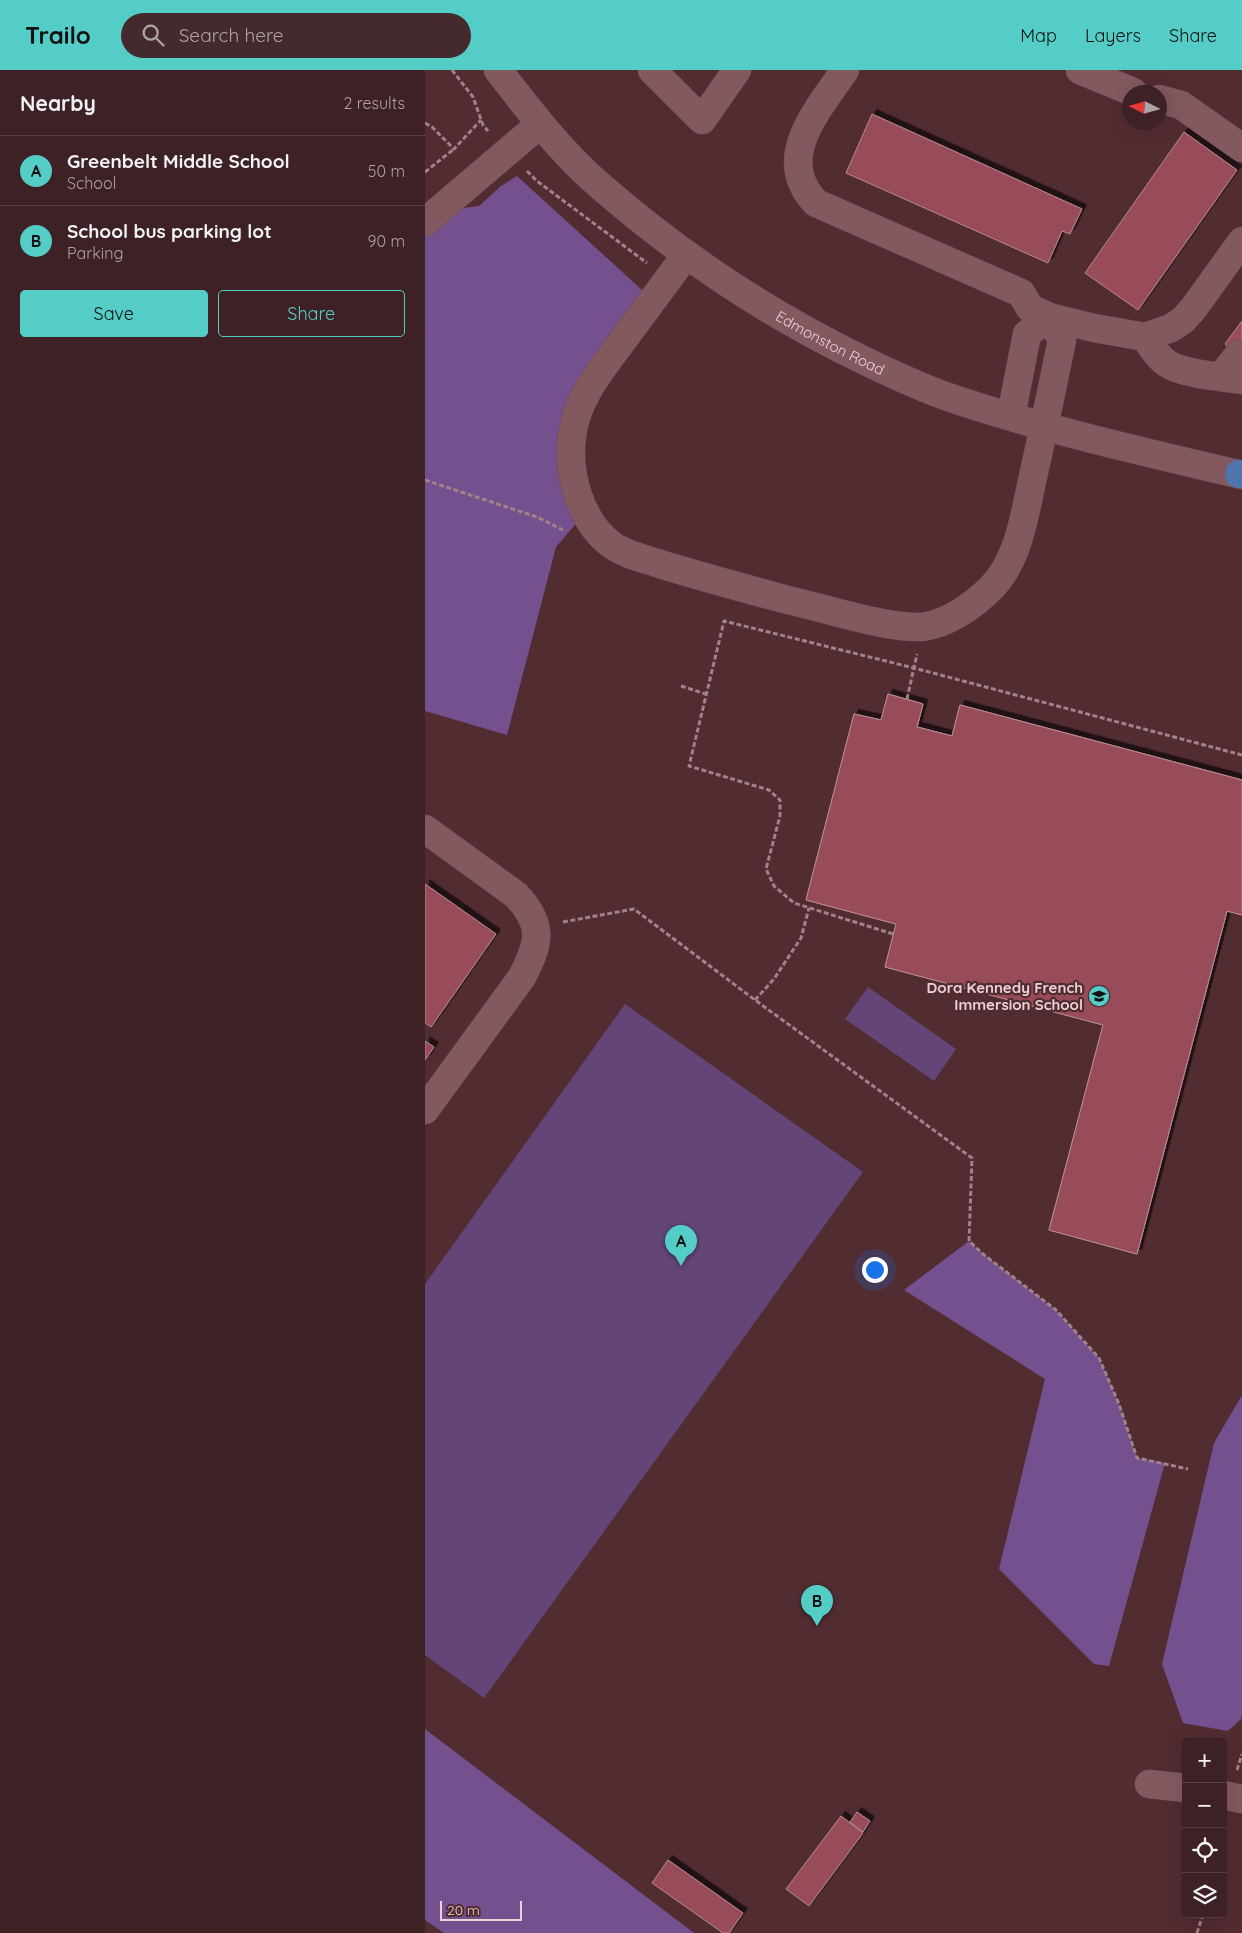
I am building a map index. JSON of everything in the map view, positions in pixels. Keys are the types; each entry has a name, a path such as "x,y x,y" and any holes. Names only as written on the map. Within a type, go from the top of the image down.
{"street":[{"name":"Edmonston Road","path":"497,70 540,124 597,184 686,255 776,314 897,377 949,398 1165,458 1241,475"},
{"path":"652,70 702,120 737,70"},
{"path":"845,70 803,134 798,167 801,181 807,194 816,203 1021,293 1030,308 1049,317 1094,328 1145,337 1171,328 1183,320 1193,309 1242,241"},
{"path":"1080,70 1122,87"},
{"path":"1167,101 1181,105 1242,148"},
{"path":"425,222 540,124"},
{"path":"686,255 598,374 577,412 570,458 573,477 577,495 596,529 612,544 633,555 715,581 855,617 902,627 924,627 943,621 967,609 992,588 1010,562 1021,529 1045,426 1062,340 1049,317"},
{"path":"1011,416 1027,334 1049,317"},
{"path":"1145,337 1159,356 1170,366 1180,370 1232,378 1239,354"},
{"path":"425,829 516,895 525,904 536,926 537,940 533,954 522,977 425,1110"},
{"path":"1149,1784 1182,1788"},
{"path":"1227,1796 1242,1799"}],"path":[{"path":"452,70 473,97 481,120 489,133 537,181 669,278"},
{"path":"425,172 454,149 481,120"},
{"path":"425,123 432,127 454,149"},
{"path":"425,480 537,517 567,533"},
{"path":"893,934 794,903 774,886 766,868 780,816 780,800 769,790 689,766 724,621 914,668 1242,755"},
{"path":"907,699 924,627"},
{"path":"681,686 706,694"},
{"path":"755,1000 774,979 801,938 809,908"},
{"path":"536,926 634,909 971,1158 969,1241 1056,1310 1099,1358 1119,1404 1137,1458 1188,1469"},
{"path":"1197,1933 1202,1918"}],"shaded area":[{"path":"517,176 653,300 577,412 586,512 556,547 507,735 425,711 425,222 439,211 479,206 501,186"},
{"path":"868,987 956,1049 934,1081 845,1019"},
{"path":"625,1004 863,1172 484,1698 425,1655 425,1284"},
{"path":"969,1241 1056,1310 1099,1358 1119,1404 1137,1458 1165,1463 1109,1666 1094,1664 999,1569 1045,1379 904,1290"},
{"path":"1242,1395 1242,1714 1241,1719 1228,1731 1183,1723 1162,1664 1214,1443"},
{"path":"425,1729 694,1933 444,1933 425,1920"}],"building":[{"path":"872,114 1082,209 1070,234 1062,231 1048,263 846,173"},
{"path":"1184,132 1237,170 1138,310 1085,273"},
{"path":"1242,321 1242,356 1225,344"},
{"name":"Dora Kennedy French Immersion School","path":"888,694 923,704 917,727 952,736 960,705 1242,780 1242,915 1227,911 1137,1254 1049,1230 1103,1025 885,967 896,924 806,900 854,714 881,720","holes":["932,780 1140,832 1114,932 906,878"]},
{"name":"Dora Kennedy French Immersion School","path":"888,694 923,704 917,727 952,736 960,705 1242,780 1242,915 1227,911 1137,1254 1049,1230 1103,1025 885,967 896,924 806,900 854,714 881,720"},
{"path":"425,884 496,934 431,1027 425,1023"},
{"path":"425,1041 434,1047 425,1060"},
{"path":"857,1812 870,1821 863,1832 850,1822"},
{"path":"841,1816 863,1833 809,1906 786,1889"},
{"path":"668,1860 743,1913 729,1933 723,1933 652,1883"}],"place":[{"name":"Dora Kennedy French Immersion School","path":"1099,996"},
{"name":"Greenbelt Middle School","path":"681,1266"},
{"name":"School bus parking lot","path":"817,1626"}]}
